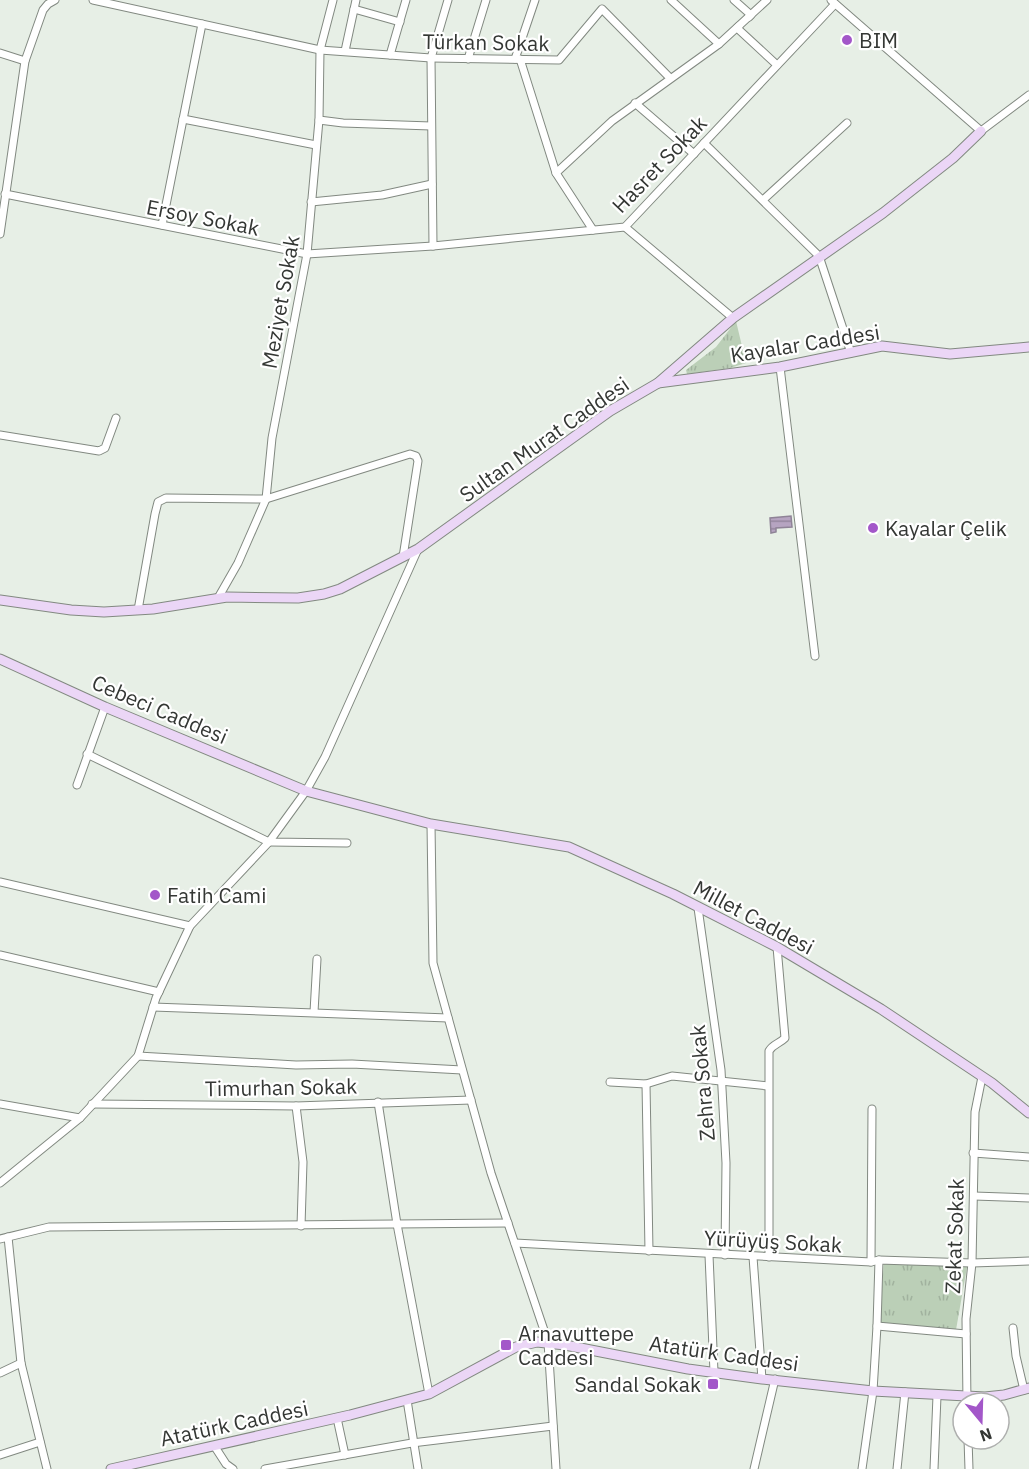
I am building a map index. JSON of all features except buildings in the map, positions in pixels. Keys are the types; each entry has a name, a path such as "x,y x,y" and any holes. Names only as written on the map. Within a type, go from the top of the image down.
{"street":[{"path":"0,234 25,61 43,10 55,0"},
{"name":"Türkan Sokak","path":"93,0 320,50 468,59 559,60 602,9 670,78"},
{"name":"Meziyet Sokak","path":"218,598 238,563 266,499 272,438 307,254 319,120 320,50 333,0"},
{"path":"345,51 356,0"},
{"path":"390,55 406,0"},
{"path":"433,246 431,58 448,0"},
{"path":"468,59 486,0"},
{"path":"535,0 517,59 556,172 593,230"},
{"path":"671,0 719,44"},
{"path":"734,0 751,15"},
{"path":"767,0 737,28 777,65"},
{"path":"833,2 981,131"},
{"name":"Hasret Sokak","path":"433,246 625,227 833,2"},
{"path":"354,9 400,22"},
{"path":"556,172 612,121 719,44 751,15"},
{"path":"162,225 202,24"},
{"path":"0,53 25,61"},
{"name":"Sultan Murat Caddesi","path":"0,600 104,612 138,610 218,598 298,598 340,589 418,549 610,411 658,383 733,318 883,213 953,158 981,131 1029,95"},
{"path":"635,103 694,154"},
{"path":"183,119 316,145"},
{"path":"319,120 431,126"},
{"path":"763,200 847,123"},
{"path":"704,143 819,256 851,353"},
{"path":"311,202 382,195 432,184"},
{"name":"Ersoy Sokak","path":"5,194 307,254 433,246"},
{"path":"625,227 733,318"},
{"name":"Kayalar Caddesi","path":"658,383 780,367 882,346 950,354 1029,347"},
{"path":"780,367 815,656"},
{"path":"0,435 99,451 105,448 116,418"},
{"path":"138,610 158,502 166,498 266,499 410,454 416,456 417,461 403,557"},
{"path":"0,1183 80,1118 138,1056 159,992 190,926 269,842 306,790 325,757 418,549"},
{"name":"Cebeci Caddesi","path":"0,659 105,706 306,790 431,824"},
{"path":"77,785 105,706"},
{"path":"87,754 269,842 347,843"},
{"path":"431,824 433,963 490,1173 548,1342 556,1469"},
{"name":"Millet Caddesi","path":"431,824 568,847 673,894 777,947 881,1009 982,1077 1029,1113"},
{"path":"0,882 190,926"},
{"name":"Zehra Sokak","path":"698,908 721,1080 726,1163 725,1255"},
{"path":"769,1257 769,1051 772,1045 781,1042 784,1038 777,947"},
{"path":"0,955 159,992"},
{"path":"315,1012 317,959"},
{"path":"153,1007 448,1017"},
{"path":"138,1056 296,1065 351,1064 462,1070"},
{"path":"610,1083 646,1084 672,1076 768,1086"},
{"name":"Zekat Sokak","path":"967,1391 966,1334 972,1263 973,1153 975,1112 982,1077"},
{"path":"646,1084 649,1251"},
{"name":"Timurhan Sokak","path":"92,1104 296,1106 471,1100"},
{"path":"378,1102 397,1224 429,1394"},
{"path":"0,1104 80,1118"},
{"path":"296,1106 303,1162 301,1226"},
{"path":"862,1469 873,1391 878,1326 872,1109"},
{"path":"973,1153 1029,1157"},
{"path":"974,1196 1029,1198"},
{"path":"0,1239 48,1227 508,1223"},
{"path":"8,1236 21,1363 47,1469"},
{"name":"Yürüyüş Sokak","path":"515,1243 753,1257 972,1263 1029,1262"},
{"path":"709,1255 714,1372"},
{"path":"753,1257 762,1378"},
{"path":"878,1326 966,1334"},
{"path":"1013,1328 1016,1356 1026,1389"},
{"name":"Atatürk Caddesi","path":"111,1469 215,1447 429,1394 527,1343 548,1342 688,1369 951,1398"},
{"path":"0,1373 21,1363"},
{"path":"754,1469 775,1379"},
{"name":"Atatürk Caddesi","path":"1011,1393 1026,1389"},
{"path":"897,1469 905,1392"},
{"path":"934,1469 937,1396"},
{"path":"407,1400 417,1469"},
{"path":"337,1418 345,1455"},
{"path":"265,1469 412,1443 553,1426"},
{"path":"0,1455 40,1442"},
{"path":"215,1447 226,1464 233,1469"},
{"path":"968,1451 969,1469"}],"green space":[{"path":"736,321 746,363 730,368 687,374 686,370 716,347"},
{"path":"884,1262 967,1267 956,1330 879,1324"}],"shaded area":[{"path":"791,516 792,527 776,528 776,532 771,533 770,518"}],"place":[{"name":"BIM","path":"847,40"},
{"name":"Kayalar Çelik","path":"873,528"},
{"name":"Fatih Cami","path":"155,895"},
{"name":"Arnavuttepe Caddesi","path":"506,1345"},
{"name":"Sandal Sokak","path":"713,1384"}]}
